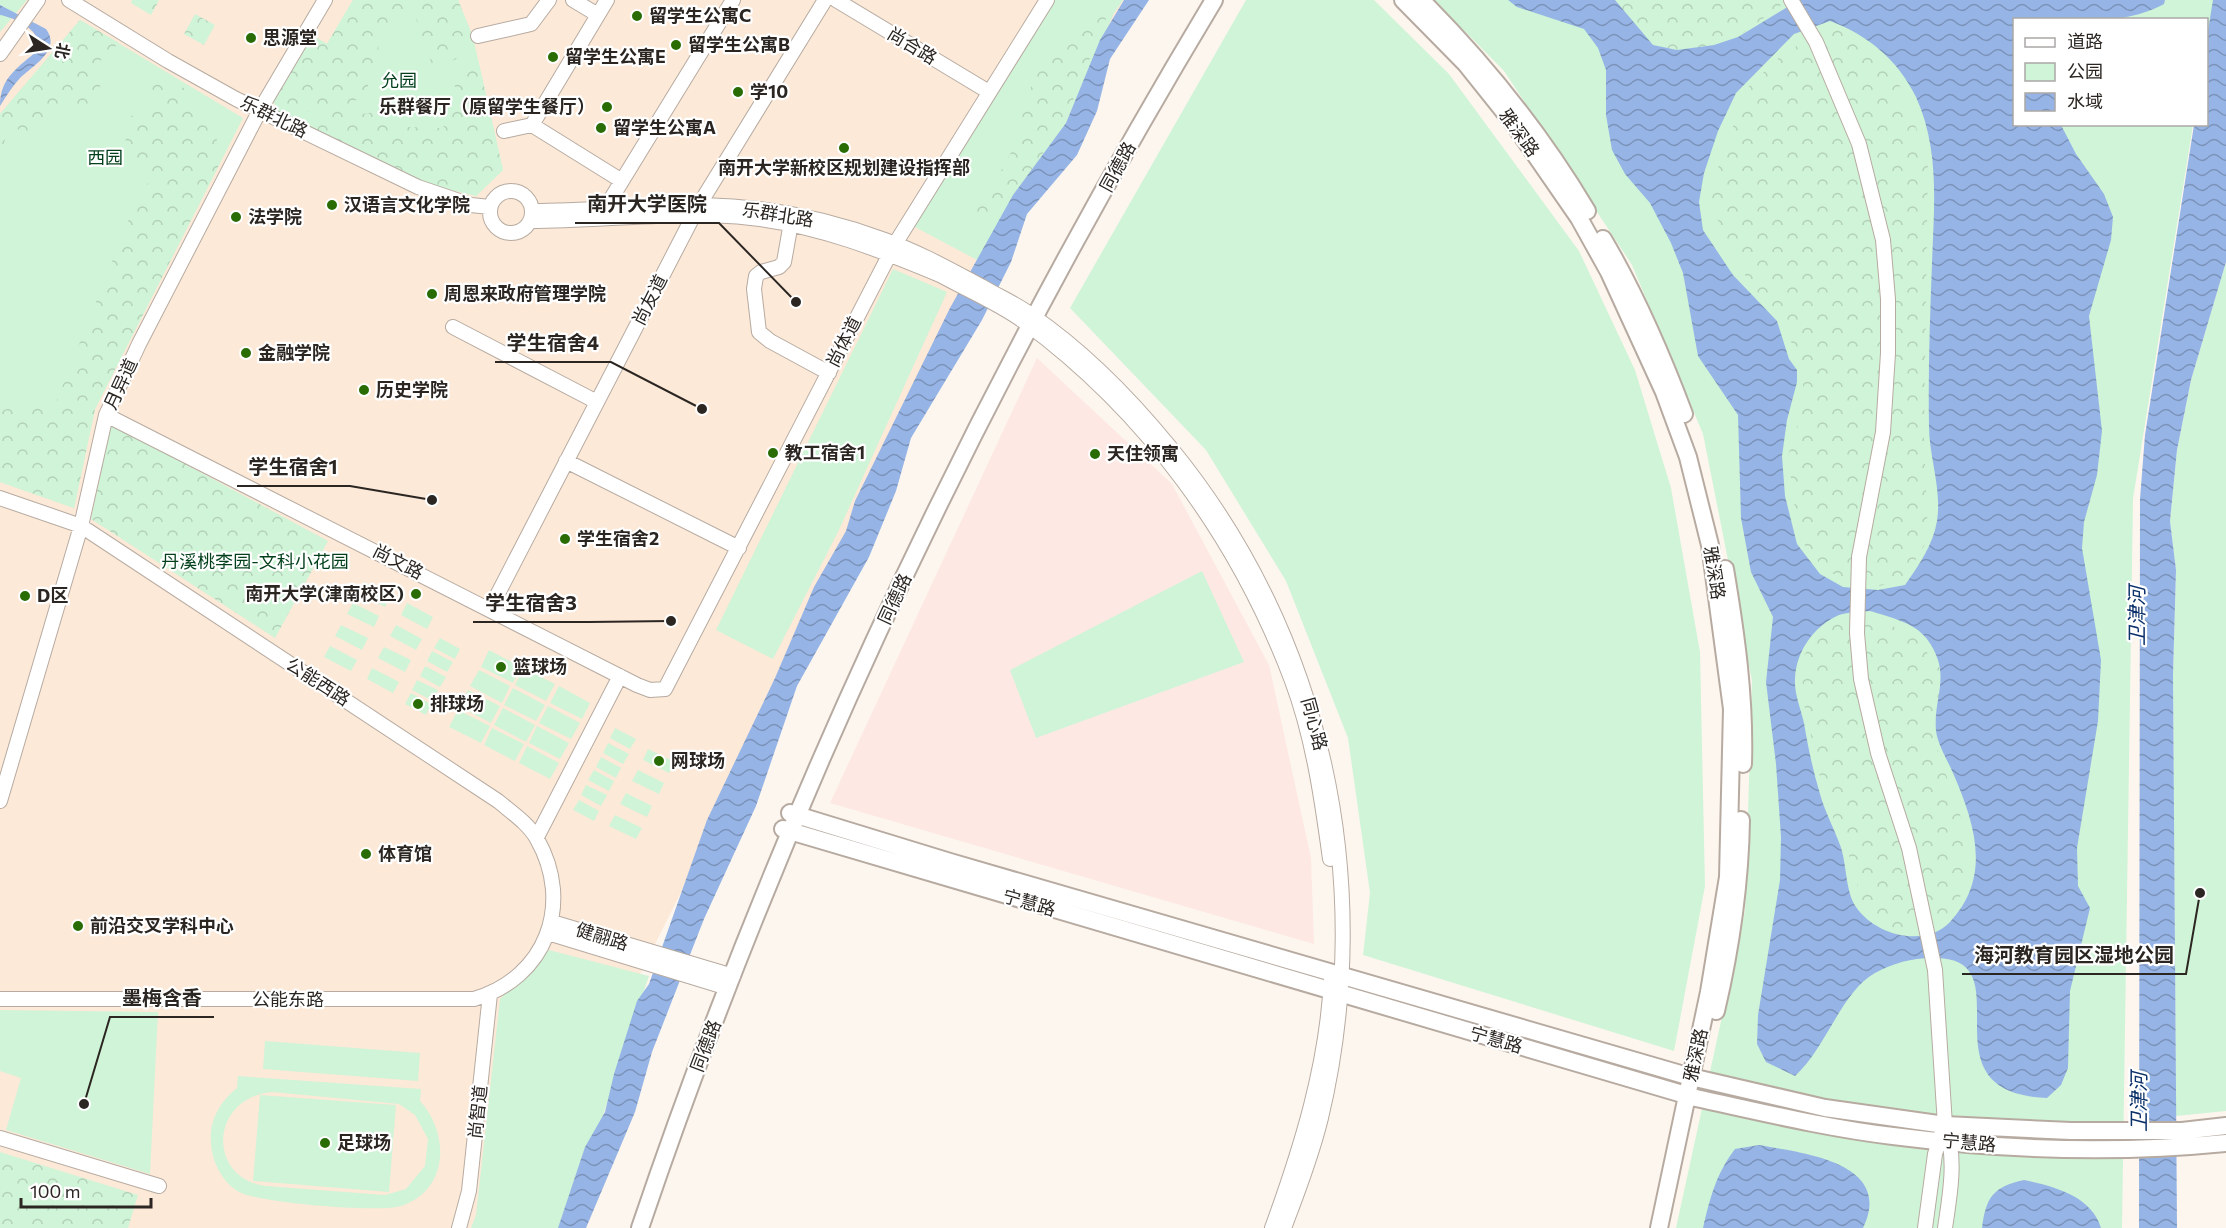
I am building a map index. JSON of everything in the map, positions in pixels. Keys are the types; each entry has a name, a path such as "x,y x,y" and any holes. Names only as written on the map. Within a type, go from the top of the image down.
{"main road":[{"name":"同德路","path":"630,1228 794,814 1028,318 1110,158 1204,0"},
{"name":"同德路","path":"1028,318 1214,0"},
{"name":"雅深路","path":"1403,0 1466,64 1514,124 1579,218 1636,330 1688,457 1710,545 1732,709 1728,877 1696,1078"},
{"name":"雅深路","path":"1421,0 1463,42 1533,129 1574,191 1623,273 1660,348 1691,433 1722,548 1737,636 1744,726 1740,867 1733,932 1659,1228"},
{"name":"宁慧路","path":"794,814 1336,975 1696,1078 1825,1108 1943,1139 1965,1126 2134,1141"},
{"name":"宁慧路","path":"787,831 1691,1097 1827,1126 1972,1143 2182,1139 2226,1143"},
{"name":"同德路","path":"640,1228 726,981"},
{"name":"雅深路","path":"1667,1228 1691,1097"},
{"name":"宁慧路","path":"2182,1139 2226,1126"}],"street":[{"path":"0,54 38,0"},
{"name":"乐群北路","path":"69,0 168,61 260,110 418,187 462,202 490,207"},
{"name":"月异道","path":"0,801 81,526 106,415 139,344 260,110 326,0"},
{"path":"478,36 531,24 549,0"},
{"path":"573,0 598,15"},
{"path":"504,132 532,125 607,0"},
{"path":"601,215 734,0"},
{"name":"尚友道","path":"490,609 697,210 825,0"},
{"name":"尚合路","path":"836,0 989,92"},
{"name":"尚体道","path":"658,691 665,689 670,682 892,249 1047,0"},
{"path":"1791,0 1816,42 1859,144 1872,188 1883,240 1888,299 1883,432 1857,576 1857,633 1861,679 1878,753 1909,848 1935,970 1943,1139 1925,1228"},
{"path":"532,125 622,181"},
{"path":"513,191 529,200 532,216 516,233 503,232 491,219 490,207 496,197 513,191"},
{"name":"乐群北路","path":"532,216 697,210 791,220 892,249 959,280 1028,318"},
{"path":"791,220 784,262 779,267 761,272 756,276 754,289 757,327 770,341 829,373"},
{"name":"同心路","path":"1028,318 1099,370 1148,420 1174,452 1241,548 1271,604 1314,715 1335,814 1341,896 1331,1068 1321,1119 1284,1228"},
{"path":"453,327 597,402"},
{"name":"尚文路","path":"106,415 620,676 650,690 658,691"},
{"path":"566,461 739,548"},
{"name":"公能西路","path":"0,498 81,526 498,801 537,837 555,887 550,928"},
{"path":"537,837 620,676"},
{"name":"健翮路","path":"550,928 726,981"},
{"name":"公能东路","path":"0,999 457,1001 490,994 519,975 543,945 550,928"},
{"name":"同心路","path":"1272,1228 1305,1131 1335,993"},
{"name":"尚智道","path":"459,1228 469,1191 490,994"},
{"path":"0,1138 159,1186"},
{"path":"1943,1139 1952,1168"},
{"path":"1945,1228 1952,1168 1957,1152 1972,1143"}],"shaded area":[{"name":"南开大学(津南校区)","path":"0,0 1140,0 1022,213 640,974 555,1228 0,1228"},
{"path":"1037,358 1172,484 1269,665 1311,858 1314,944 830,803"}],"green space":[{"path":"0,0 27,0 0,32"},
{"path":"132,0 159,0 151,15 131,3"},
{"name":"允园","path":"353,0 458,0 473,37 503,170 476,196 428,184 279,112 272,99 313,36 327,44"},
{"name":"允园","path":"353,0 458,0 473,37 456,59 434,70 413,10 378,43 380,65 361,98 341,107 350,116 381,111 409,127 443,128 457,96 453,78 478,60 503,170 476,196 428,184 310,127 316,112 279,112 272,99 313,36 327,44"},
{"path":"1051,0 1123,0 1114,13 1066,123 977,260 913,226"},
{"path":"1246,0 1374,0 1449,74 1579,251 1635,370 1671,488 1700,652 1705,886 1674,1051 1363,955 1370,893 1348,738 1286,581 1206,450 1070,308"},
{"path":"1434,0 2214,0 2208,37 2208,18 2013,18 2013,126 2193,126 2133,499 2122,1228 1676,1228 1745,911 1752,681 1703,434 1632,265 1504,71"},
{"path":"1615,0 1788,0 1738,37 1714,45 1677,50 1654,46"},
{"path":"1105,11 1108,14 1064,122 999,217 962,218 994,184 1015,145 1028,93 1045,59"},
{"path":"195,14 215,25 204,45 184,34"},
{"name":"西园","path":"80,20 243,118 95,409 74,508 0,482 0,114"},
{"path":"80,20 119,43 97,64 102,100 59,111 27,136 10,123 0,156 0,114"},
{"path":"1831,27 1865,41 1895,74 1928,158 1924,440 1928,539 1904,580 1879,586 1846,580 1825,570 1799,538 1788,456 1806,396 1789,334 1746,277 1707,198 1747,88 1784,53"},
{"path":"162,74 181,85 215,125 220,163 95,409 74,508 0,482 0,411 31,403 53,410 129,219 150,178 122,160 130,116 160,111 152,88"},
{"path":"2226,262 2226,1111 2176,1116 2173,675 2176,570 2170,521 2177,450 2191,380"},
{"path":"893,269 947,292 838,532 773,659 716,630"},
{"name":"丹溪桃李园-文科小花园","path":"111,424 328,541 275,638 91,519"},
{"path":"1202,571 1244,662 1036,738 1010,670"},
{"path":"364,582 390,595 385,607 358,593"},
{"path":"353,603 379,616 374,627 347,614"},
{"path":"407,603 433,617 427,629 401,615"},
{"path":"1876,619 1913,635 1946,676 1933,737 1967,835 1963,893 1937,926 1913,933 1878,923 1859,903 1856,873 1824,795 1802,695 1804,655 1829,624"},
{"path":"341,625 368,638 362,650 335,636"},
{"path":"396,625 422,639 416,650 390,636"},
{"name":"排球场","path":"440,638 460,649 455,659 434,648"},
{"path":"330,646 357,660 351,671 324,657"},
{"path":"384,647 411,660 405,672 378,658"},
{"name":"篮球场","path":"489,650 521,667 513,683 481,667"},
{"name":"排球场","path":"432,651 453,662 447,672 427,661"},
{"name":"排球场","path":"425,666 446,677 440,687 420,676"},
{"path":"372,668 399,682 393,693 367,679"},
{"name":"篮球场","path":"523,668 555,684 546,701 515,685"},
{"name":"篮球场","path":"479,670 510,686 502,703 470,686"},
{"name":"排球场","path":"417,680 438,690 433,701 412,690"},
{"name":"篮球场","path":"559,686 590,703 582,719 550,703"},
{"name":"篮球场","path":"513,688 545,705 536,721 504,705"},
{"name":"篮球场","path":"468,690 500,706 491,723 460,707"},
{"name":"排球场","path":"411,693 431,704 426,715 405,704"},
{"name":"篮球场","path":"548,706 580,723 571,739 539,723"},
{"name":"篮球场","path":"503,708 535,725 526,742 494,725"},
{"name":"篮球场","path":"458,710 490,726 481,743 449,727"},
{"name":"篮球场","path":"537,726 569,743 560,759 529,743"},
{"name":"篮球场","path":"492,728 524,744 515,761 484,745"},
{"path":"615,728 636,739 630,749 610,738"},
{"path":"608,743 629,754 623,764 603,753"},
{"path":"527,746 559,763 550,779 519,763"},
{"name":"网球场","path":"648,749 675,762 669,773 643,760"},
{"path":"601,757 621,768 616,778 596,767"},
{"path":"594,770 614,781 609,791 588,780"},
{"name":"网球场","path":"638,770 664,783 659,794 632,781"},
{"path":"586,785 607,795 601,806 581,795"},
{"name":"网球场","path":"626,793 652,806 647,817 620,804"},
{"path":"579,800 599,811 594,821 573,810"},
{"path":"615,815 642,828 636,839 609,826"},
{"path":"549,950 649,976 566,1228 471,1228 476,1215 500,999"},
{"path":"0,1010 158,1012 150,1174 6,1130 21,1078 0,1071"},
{"path":"265,1041 420,1053 418,1081 263,1069"},
{"path":"238,1076 421,1089 420,1101 430,1114 440,1145 440,1160 436,1174 417,1198 401,1206 389,1208 346,1208 294,1203 239,1192 219,1171 213,1157 211,1143 212,1127 217,1112 225,1099 237,1088","holes":["272,1092 399,1104 415,1115 428,1139 425,1166 406,1189 385,1195 266,1186 247,1180 233,1169 225,1155 223,1139 227,1123 236,1108 251,1097"]},
{"name":"足球场","path":"260,1095 396,1105 389,1192 253,1181"},
{"path":"0,1152 138,1195 128,1228 0,1228"}],"water":[{"path":"1124,0 1149,0 1110,59 1097,111 1077,155 1027,214 1011,262 982,320 911,438 896,491 869,557 797,686 756,806 704,919 652,1052 635,1112 586,1228 558,1228 585,1147 605,1112 614,1074 637,1001 649,984 707,820 775,678 814,587 846,531 855,501 950,308 1013,195 1066,123 1100,40"},
{"path":"1508,0 1615,0 1653,45 1677,50 1714,45 1738,37 1799,0 2165,0 2164,4 2147,12 2116,18 2013,18 2013,126 2062,126 2076,154 2104,194 2113,217 2111,240 2089,316 2102,431 2097,475 2084,522 2082,548 2101,660 2098,721 2077,848 2078,886 2090,908 2070,991 2068,1068 2061,1085 2047,1098 2009,1091 1988,1074 1979,1052 1974,980 1962,964 1937,958 1913,959 1898,963 1875,973 1863,982 1843,1006 1816,1050 1795,1076 1766,1062 1757,1044 1758,1015 1780,880 1781,837 1776,764 1766,682 1773,617 1751,572 1741,518 1738,415 1698,356 1683,273 1671,243 1650,203 1625,174 1612,150 1606,115 1606,70 1598,48 1584,29 1517,7","holes":["1830,21 1844,27 1880,50 1891,60 1909,84 1924,117 1934,179 1929,426 1937,485 1937,521 1929,547 1905,585 1878,590 1843,587 1820,574 1797,544 1785,496 1782,456 1787,420 1797,382 1797,370 1789,359 1777,321 1733,275 1703,230 1699,202 1704,173 1718,131 1736,93 1794,34","1870,611 1901,621 1922,633 1935,652 1939,664 1940,685 1936,731 1961,792 1973,830 1976,849 1972,886 1963,904 1950,922 1940,930 1928,935 1915,936 1901,935 1876,925 1865,917 1852,900 1842,852 1817,785 1795,679 1799,659 1808,641 1822,626 1839,615"]},
{"path":"2213,0 2226,0 2226,262 2191,380 2177,450 2170,521 2176,570 2173,675 2177,1228 2139,1228 2140,499 2145,435 2194,126 2208,126 2208,31"},
{"path":"0,5 46,29 50,37 50,44 44,57 20,78 0,106 7,80 38,50 38,43 27,26 0,15"},
{"path":"1759,1145 1819,1157 1855,1175 1866,1188 1869,1206 1863,1228 1703,1228 1714,1187 1728,1158 1735,1149"},
{"path":"2024,1180 2059,1189 2080,1200 2096,1217 2101,1228 1982,1228 1986,1208 1993,1195 2005,1186"}],"place":[{"name":"留学生公寓C","path":"637,16"},
{"name":"思源堂","path":"251,38"},
{"name":"留学生公寓B","path":"676,45"},
{"name":"留学生公寓E","path":"553,57"},
{"name":"学10","path":"738,92"},
{"name":"乐群餐厅（原留学生餐厅）","path":"607,107"},
{"name":"留学生公寓A","path":"601,128"},
{"name":"南开大学新校区规划建设指挥部","path":"844,148"},
{"name":"汉语言文化学院","path":"332,205"},
{"name":"法学院","path":"236,217"},
{"name":"周恩来政府管理学院","path":"432,294"},
{"name":"南开大学医院","path":"796,302"},
{"name":"金融学院","path":"246,353"},
{"name":"历史学院","path":"364,390"},
{"name":"学生宿舍4","path":"702,409"},
{"name":"教工宿舍1","path":"773,453"},
{"name":"天住领寓","path":"1095,454"},
{"name":"学生宿舍1","path":"432,500"},
{"name":"学生宿舍2","path":"565,539"},
{"name":"南开大学(津南校区)","path":"416,594"},
{"name":"D区","path":"25,596"},
{"name":"学生宿舍3","path":"671,621"},
{"name":"篮球场","path":"501,667"},
{"name":"排球场","path":"418,704"},
{"name":"网球场","path":"659,761"},
{"name":"体育馆","path":"366,854"},
{"name":"海河教育园区湿地公园","path":"2200,893"},
{"name":"前沿交叉学科中心","path":"78,926"},
{"name":"墨梅含香","path":"84,1104"},
{"name":"足球场","path":"325,1143"}],"water label":[{"name":"卫津河","path":"2137,616"},
{"name":"卫津河","path":"2139,1102"}]}
